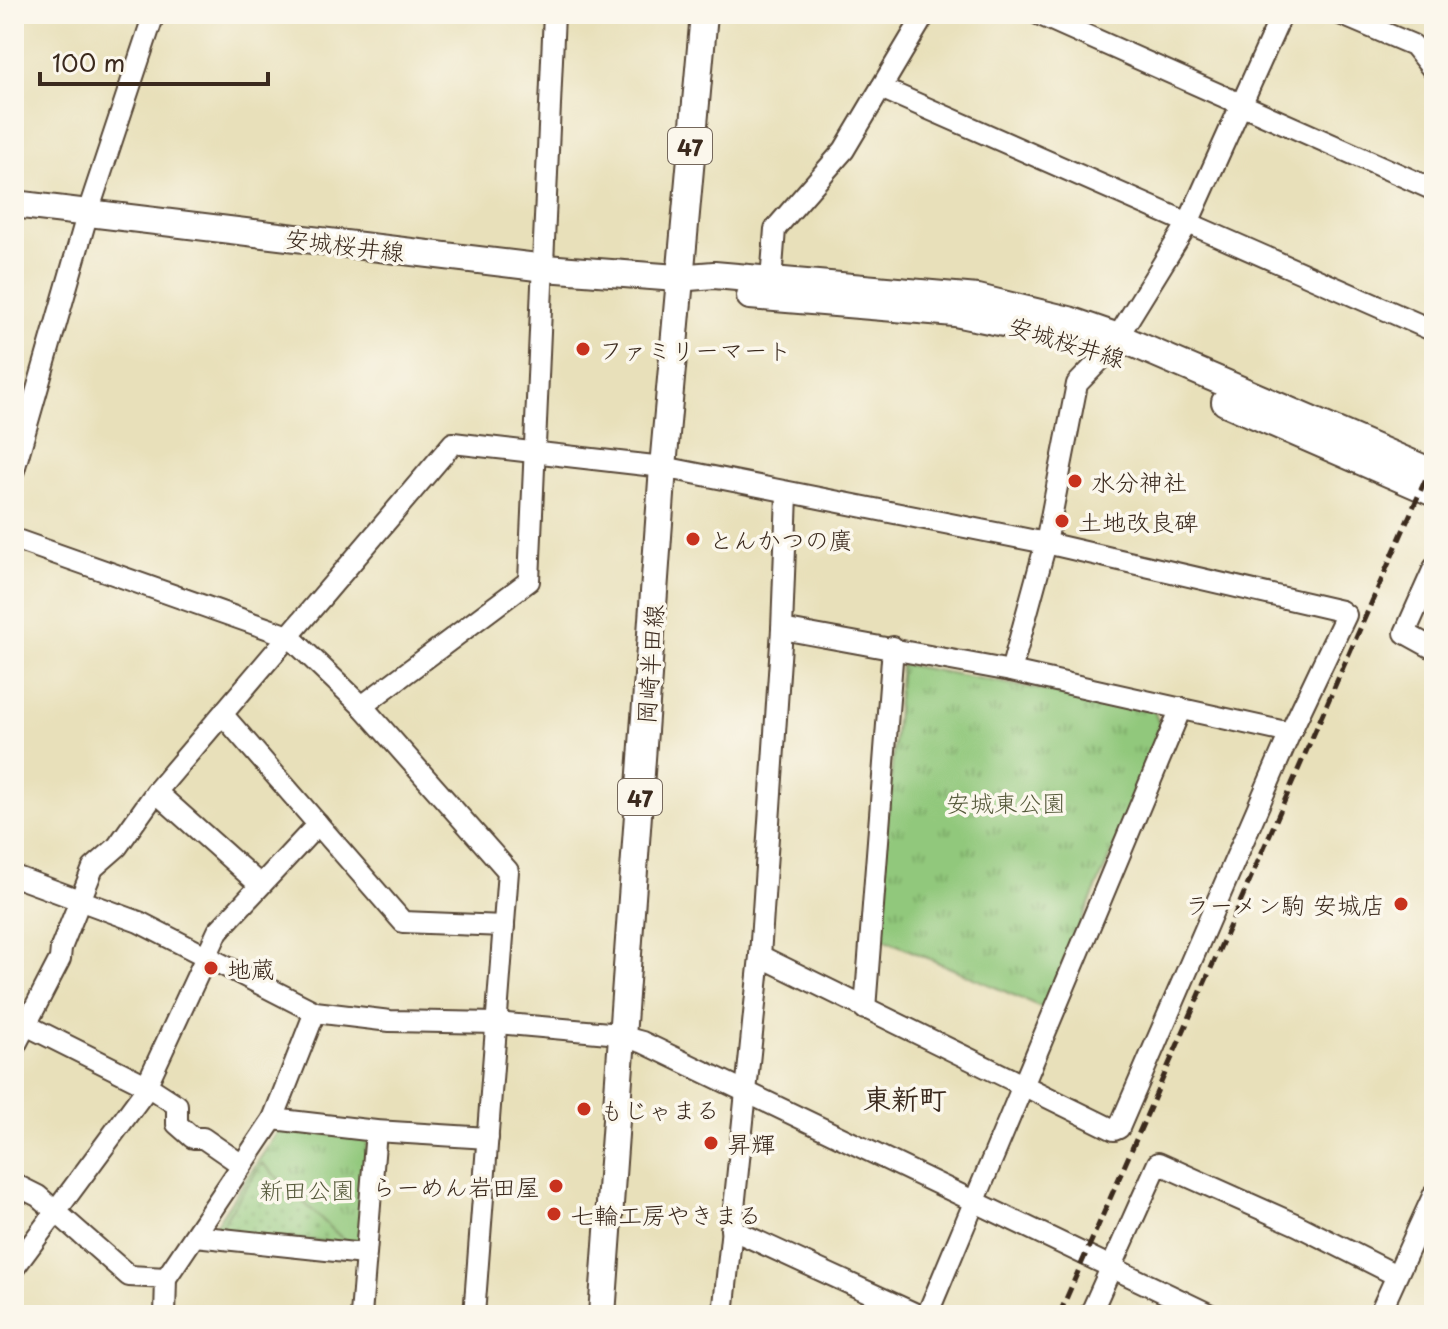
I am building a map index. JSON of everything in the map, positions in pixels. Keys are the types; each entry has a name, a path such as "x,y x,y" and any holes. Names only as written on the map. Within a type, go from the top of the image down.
{"main road":[{"name":"岡崎半田線","path":"602,1315 663,467 676,331 677,278 704,14"},
{"name":"安城桜井線","path":"14,204 545,268 677,278 713,293 770,289 955,313 1113,344 1434,473"},
{"name":"安城桜井線","path":"1113,344 1434,493"}],"street":[{"path":"14,470 88,212 154,14"},
{"path":"362,706 529,581 554,14"},
{"path":"770,289 775,229 844,150 925,14"},
{"path":"1038,14 1434,190"},
{"path":"1011,671 1046,543 1077,384 1113,344 1188,223 1282,14"},
{"path":"1340,14 1413,45 1434,71"},
{"path":"881,88 1434,331"},
{"path":"14,1048 60,959 61,948 93,868 117,847 156,792 453,443 663,467 1046,543 1341,611 1346,615 1290,733 1123,1125 1114,1130 760,956"},
{"path":"723,1315 760,956 782,629 787,494"},
{"path":"14,539 289,636 362,706 508,871 474,1315"},
{"path":"1434,568 1405,633 1434,649"},
{"path":"782,629 1011,671 1290,733"},
{"path":"865,1009 893,647"},
{"path":"927,1315 1181,708"},
{"path":"223,715 403,922 504,926"},
{"path":"156,792 260,885"},
{"path":"14,1268 58,1213 146,1085 218,931 318,824"},
{"path":"14,877 139,922 315,1012 390,1021 497,1023 622,1035 747,1091 1211,1315"},
{"path":"165,1315 166,1278 273,1119 315,1012"},
{"path":"26,1025 146,1085 177,1105 177,1124 193,1138 203,1138 242,1165"},
{"path":"273,1119 376,1131 488,1138"},
{"path":"361,1315 376,1131"},
{"path":"1090,1315 1158,1163 1297,1225 1396,1275"},
{"path":"14,1184 38,1196 129,1276 166,1278"},
{"path":"1379,1315 1434,1194"},
{"path":"731,1229 918,1315"},
{"path":"195,1236 364,1254"}],"green space":[{"name":"安城東公園","path":"901,664 1154,711 1164,735 1043,1008 877,936"},
{"name":"新田公園","path":"279,1130 368,1138 359,1250 208,1236"},
{"path":"262,1163 347,1243 216,1233"}],"railway":[{"path":"1059,1315 1434,460"}],"place":[{"name":"ファミリーマート","path":"583,349"},
{"name":"水分神社","path":"1075,481"},
{"name":"土地改良碑","path":"1062,521"},
{"name":"とんかつの廣","path":"693,539"},
{"name":"ラーメン駒 安城店","path":"1401,904"},
{"name":"地蔵","path":"211,968"},
{"name":"もじゃまる","path":"584,1109"},
{"name":"昇輝","path":"711,1143"},
{"name":"らーめん岩田屋","path":"556,1186"},
{"name":"七輪工房やきまる","path":"554,1214"}],"district":[{"name":"東新町","path":"905,1097"}]}
